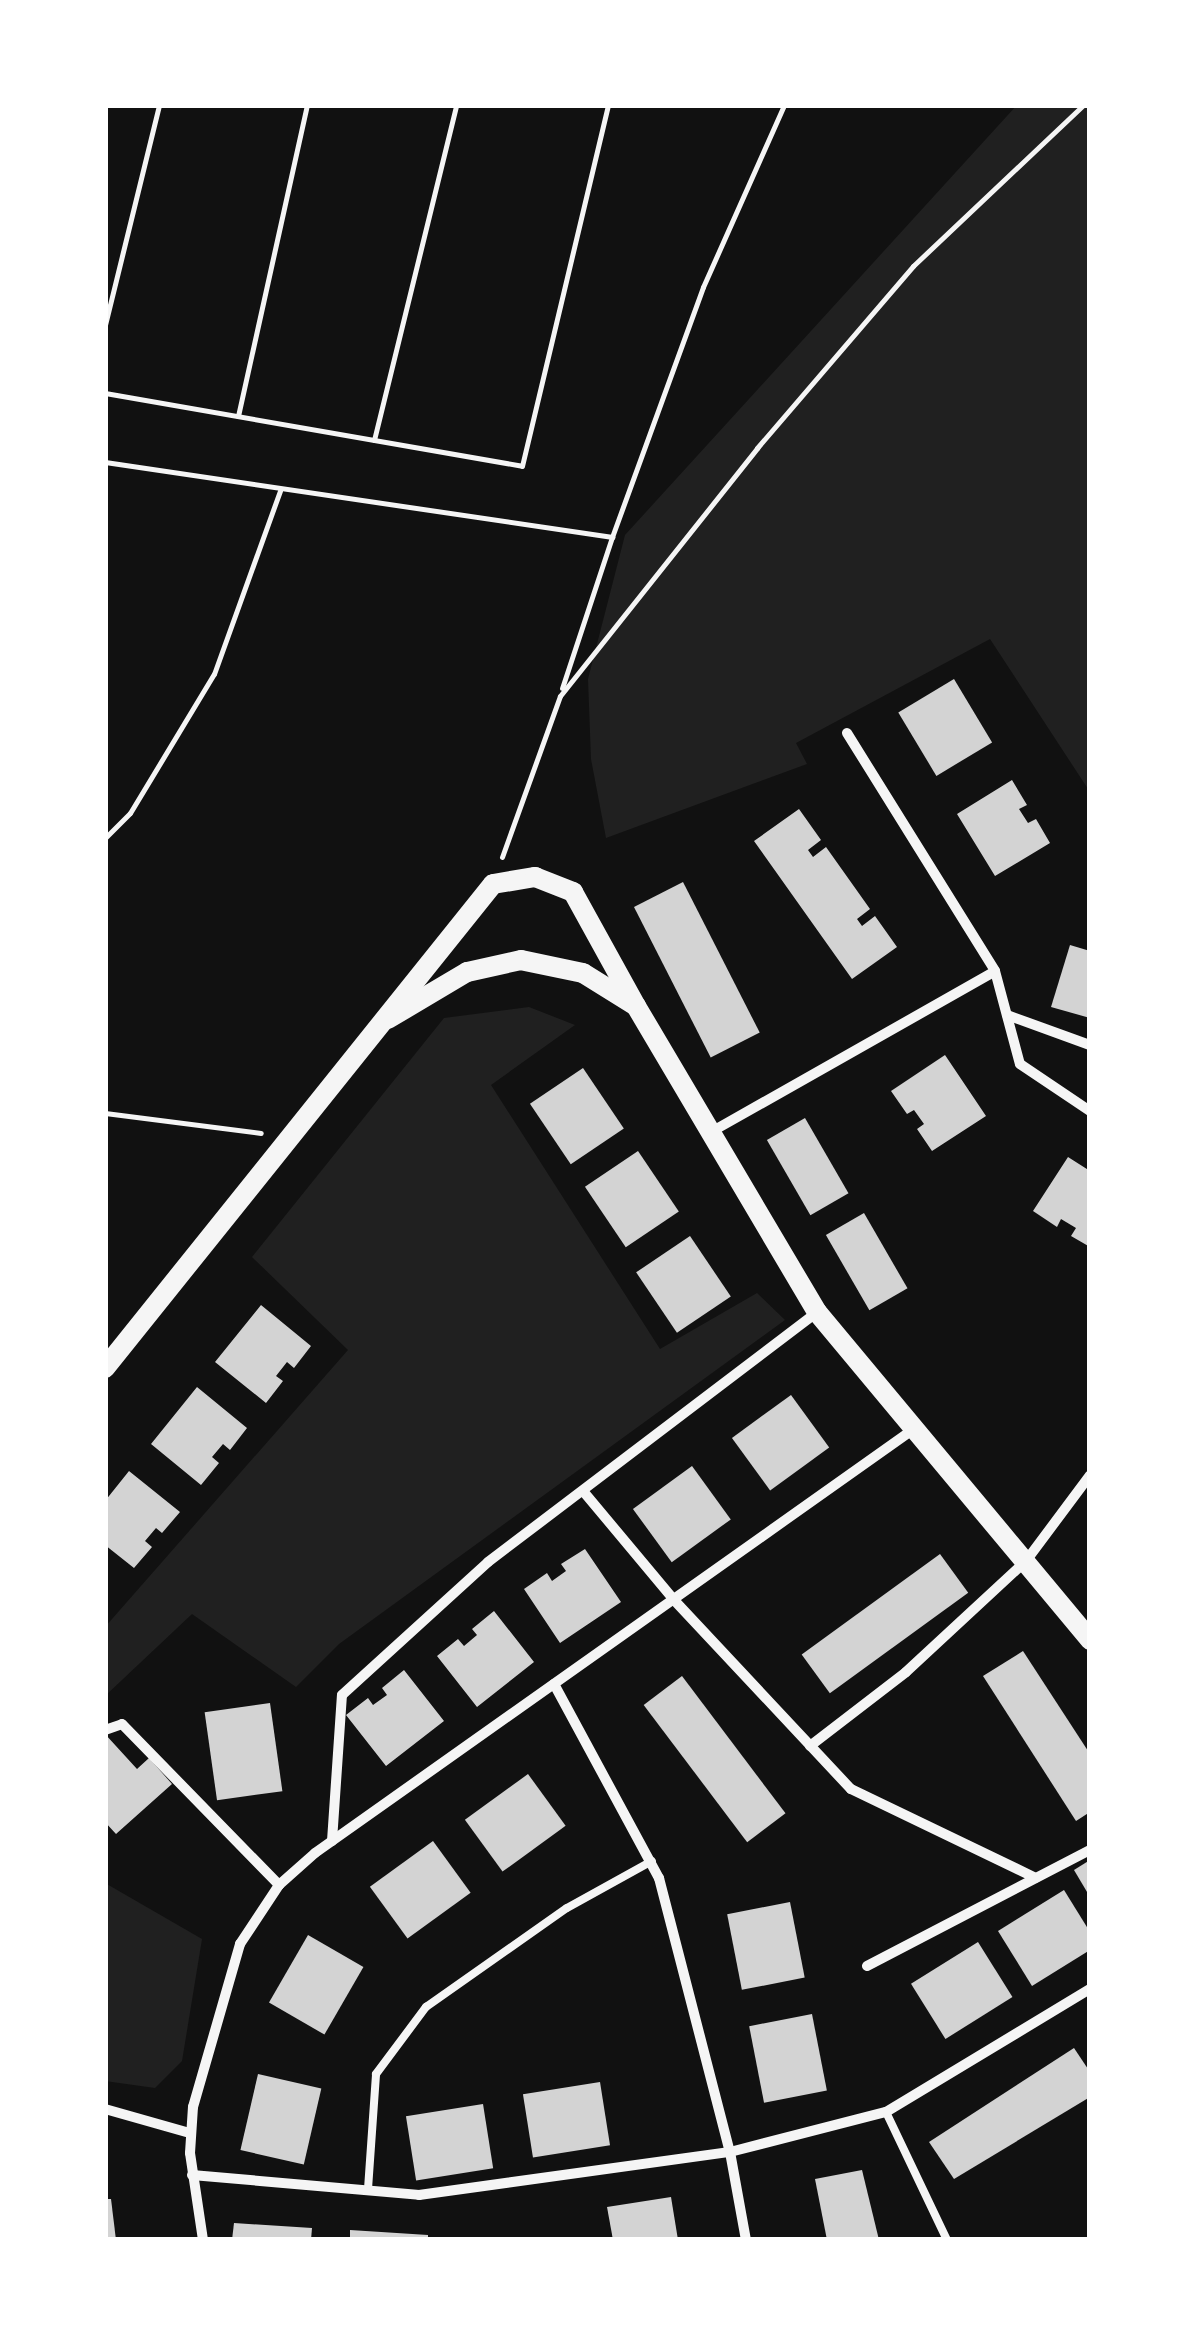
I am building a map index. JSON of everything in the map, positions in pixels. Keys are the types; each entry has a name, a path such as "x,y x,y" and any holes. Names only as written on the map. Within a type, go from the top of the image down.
{"main road":[{"path":"105,1368 388,1019 461,916 493,884 535,877 572,892 816,1312 911,1431 1090,1640"},
{"path":"388,1019 467,972 521,960 582,973 636,1006"}],"street":[{"path":"847,733 995,970 1020,1064 1090,1111"},
{"path":"711,1132 995,970"},
{"path":"1008,1015 1090,1046"},
{"path":"332,1841 342,1695 488,1562 816,1312"},
{"path":"203,2240 192,2175 190,2133 240,1944 280,1885 332,1841 911,1431"},
{"path":"810,1746 906,1672 1026,1561 1090,1474"},
{"path":"583,1491 674,1600 851,1789 1036,1878"},
{"path":"554,1684 652,1861 730,2152 746,2240"},
{"path":"105,1730 122,1724 280,1885"},
{"path":"867,1966 1090,1850"},
{"path":"192,2175 419,2195 730,2152 886,2112 1090,1989"},
{"path":"105,2109 190,2133"}],"lane":[{"path":"368,2190 376,2074 426,2007 567,1908 652,1861"},
{"path":"886,2112 946,2240"}],"path":[{"path":"105,324 160,105"},
{"path":"238,416 307,105"},
{"path":"374,440 456,105"},
{"path":"105,393 522,466 608,105"},
{"path":"493,884 702,287 784,105"},
{"path":"560,696 756,448 913,266 1083,105"},
{"path":"105,462 280,491 612,537"},
{"path":"105,838 130,813 214,674 280,491"},
{"path":"105,1114 292,1137"}],"shaded area":[{"path":"1017,105 1090,105 1090,792 990,639 796,743 807,764 606,838 591,759 588,679 625,535"},
{"path":"529,1007 575,1025 491,1085 660,1349 757,1293 785,1320 339,1644 296,1687 192,1614 105,1696 105,1627 348,1350 252,1257 444,1018"},
{"path":"105,1883 202,1939 182,2061 155,2088 105,2081"}],"building":[{"path":"954,679 992,742 936,776 898,712"},
{"path":"1012,780 1027,805 1019,809 1028,823 1036,819 1050,843 995,876 957,814"},
{"path":"799,809 821,840 808,850 813,857 826,847 870,909 857,919 862,926 875,916 897,947 852,979 754,841"},
{"path":"683,882 760,1033 711,1058 634,907"},
{"path":"1070,945 1090,951 1090,1018 1051,1007"},
{"path":"945,1055 986,1116 932,1151 917,1129 924,1124 914,1110 907,1114 891,1091"},
{"path":"583,1068 624,1129 571,1164 530,1104"},
{"path":"805,1118 849,1193 810,1215 767,1140"},
{"path":"638,1151 679,1212 626,1247 585,1187"},
{"path":"1068,1157 1090,1171 1090,1247 1071,1236 1076,1228 1061,1219 1057,1227 1033,1211"},
{"path":"864,1213 908,1288 869,1310 826,1235"},
{"path":"690,1236 731,1297 677,1333 636,1272"},
{"path":"261,1305 311,1346 294,1368 287,1362 276,1376 283,1381 266,1403 215,1362"},
{"path":"197,1387 247,1428 230,1450 223,1444 212,1457 219,1463 201,1485 151,1444"},
{"path":"791,1395 829,1448 770,1490 732,1438"},
{"path":"692,1466 731,1519 672,1562 633,1509"},
{"path":"129,1471 180,1512 162,1533 156,1528 145,1541 152,1547 134,1568 105,1545 105,1501"},
{"path":"585,1549 621,1602 560,1643 524,1589 547,1573 552,1581 566,1571 561,1564"},
{"path":"940,1554 968,1593 830,1693 802,1655"},
{"path":"494,1611 534,1662 477,1707 437,1656 458,1639 464,1646 477,1635 472,1629"},
{"path":"1023,1651 1090,1754 1090,1812 1076,1821 983,1676"},
{"path":"404,1670 444,1721 386,1766 346,1715 368,1698 373,1705 387,1695 382,1688"},
{"path":"682,1676 786,1813 747,1842 644,1705"},
{"path":"270,1703 282,1791 217,1800 205,1712"},
{"path":"105,1734 137,1769 149,1758 172,1784 116,1834 105,1822"},
{"path":"528,1774 566,1826 503,1872 465,1820"},
{"path":"433,1841 471,1893 408,1939 370,1887"},
{"path":"1090,1860 1090,1897 1074,1870"},
{"path":"1064,1890 1090,1932 1090,1950 1032,1986 998,1931"},
{"path":"790,1902 805,1978 742,1990 727,1914"},
{"path":"308,1935 363,1967 324,2035 269,2003"},
{"path":"978,1942 1012,1997 945,2039 911,1984"},
{"path":"812,2014 827,2091 764,2103 749,2026"},
{"path":"1074,2048 1090,2072 1090,2097 954,2179 929,2142"},
{"path":"258,2074 321,2089 304,2165 240,2150"},
{"path":"600,2082 610,2145 533,2157 523,2094"},
{"path":"483,2104 493,2168 416,2180 406,2116"},
{"path":"862,2170 879,2240 827,2240 815,2179"},
{"path":"671,2197 678,2240 613,2240 607,2207"},
{"path":"105,2199 111,2199 116,2240 105,2240"},
{"path":"234,2223 312,2228 311,2240 232,2240"},
{"path":"350,2230 428,2235 428,2240 350,2240"}]}
